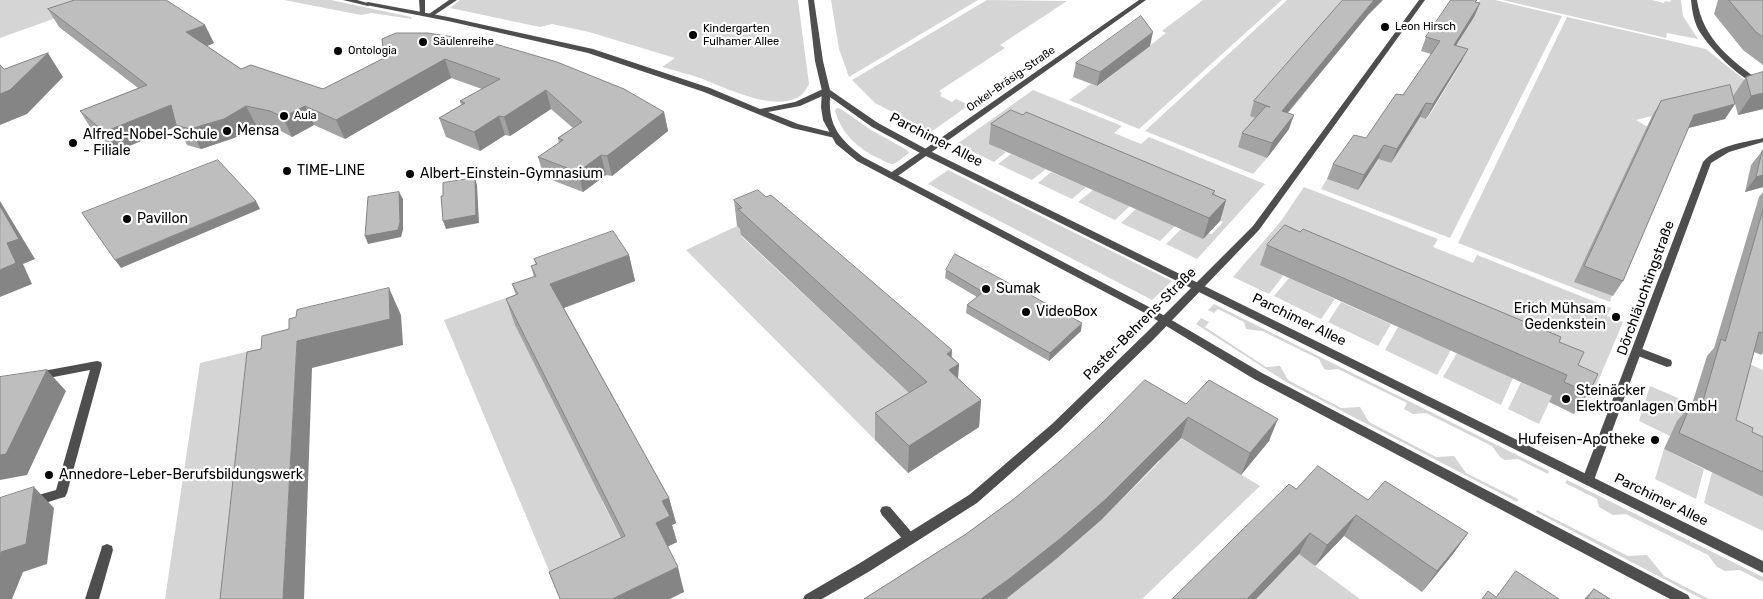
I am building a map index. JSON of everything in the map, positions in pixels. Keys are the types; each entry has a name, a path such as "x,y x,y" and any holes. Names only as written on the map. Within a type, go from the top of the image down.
{"street":[{"path":"346,0 367,2 590,51 656,71 762,111 796,126 835,136"},
{"path":"422,0 427,15"},
{"path":"427,15 454,0"},
{"path":"811,0 818,60 826,91 825,113 835,136 860,158 1165,321 1258,376 1683,599"},
{"name":"Onkel-Bräsig-Straße","path":"892,176 1143,0"},
{"name":"Paster-Behrens-Straße","path":"810,599 910,539 980,493 1056,427 1165,321 1256,228 1422,0"},
{"path":"1694,0 1696,17 1708,38 1734,64 1763,86"},
{"path":"762,111 797,104 826,91"},
{"name":"Parchimer Allee","path":"826,91 875,125 925,152 1763,567"},
{"name":"Dörchläuchtingstraße","path":"1588,480 1707,162 1716,154 1725,150 1763,140"},
{"path":"1637,351 1667,363"},
{"path":"18,507 61,492 97,365 29,378"},
{"path":"886,511 910,539"},
{"path":"92,599 107,550"}],"shaded area":[{"path":"0,0 106,0 0,38"},
{"path":"284,0 331,0 411,17 412,19 371,13 361,15"},
{"path":"460,0 798,0 809,84 801,95 789,101 774,102 758,99 700,78 662,67 675,58 589,32 552,24 540,27 450,8"},
{"path":"831,0 978,0 849,77 839,49"},
{"path":"987,0 1067,1 1000,45 1005,48 939,91 942,93 940,96 952,102 956,99 969,105 931,132 875,103 852,80"},
{"path":"1203,0 1282,0 1139,129 1069,100 1091,84 1098,86 1166,33 1162,31"},
{"path":"1287,0 1352,0 1250,115 1261,120 1246,150 1267,158 1253,174 1145,131"},
{"path":"1480,0 1495,0 1562,16 1450,238 1321,189 1327,179 1349,187 1378,159 1391,163 1420,117 1427,119 1461,63 1448,58 1474,17 1470,16"},
{"path":"1502,0 1652,0 1664,3 1665,1 1681,0 1683,16 1698,39 1667,33 1666,38"},
{"path":"1567,17 1706,49 1747,82 1745,93 1636,120 1661,135 1610,302 1458,243"},
{"path":"1033,90 1122,126 1114,133 1141,144 1149,137 1265,184 1197,259 1166,244 1181,229 1212,234 1223,222 990,144 1006,152 994,162 957,144"},
{"path":"837,108 909,153 893,164 887,163 864,150 851,139 841,126 835,110"},
{"path":"1011,154 1046,169 1032,180 998,164"},
{"path":"948,170 1172,281 1152,300 928,184"},
{"path":"1051,172 1086,187 1072,199 1038,183"},
{"path":"1304,187 1438,239 1433,247 1473,263 1477,255 1611,308 1607,316 1623,322 1591,398 1273,244 1263,256 1283,276 1269,294 1233,277 1281,221"},
{"path":"1093,190 1130,206 1115,220 1078,202"},
{"path":"1136,209 1175,226 1160,241 1121,223"},
{"path":"737,226 745,234 741,236 860,347 885,364 881,367 914,398 930,406 875,440 686,250"},
{"path":"1289,278 1335,299 1321,319 1274,296"},
{"path":"542,285 603,503 626,548 560,597 444,320"},
{"path":"1341,302 1391,324 1378,346 1328,322"},
{"path":"1214,304 1549,471 1548,474 1518,459 1505,460 1500,457 1492,446 1426,413 1413,414 1404,409 1407,403 1338,369 1324,369 1319,359 1262,331 1246,329 1244,322 1218,309 1214,313 1208,310"},
{"path":"1201,318 1209,322 1205,327 1266,367 1280,366 1288,380 1341,408 1360,407 1369,422 1436,457 1454,456 1466,473 1518,499 1517,502 1286,382 1196,324"},
{"path":"1398,327 1451,350 1437,375 1385,350"},
{"path":"312,336 252,599 165,599 200,363"},
{"path":"1457,353 1513,378 1501,405 1443,377"},
{"path":"1736,358 1763,370 1763,461 1670,436 1639,421 1650,386 1692,404 1694,400 1727,413"},
{"path":"1521,382 1552,396 1539,424 1508,409"},
{"path":"1172,433 1260,486 1142,599 1006,599 1085,533 1142,480 1160,461 1152,456"},
{"path":"1664,449 1704,469 1696,499 1655,479"},
{"path":"1712,472 1763,497 1763,531 1704,503"},
{"path":"1567,480 1763,577 1763,582 1740,570 1725,571 1717,567 1708,555 1626,514 1613,515 1599,507 1597,499 1565,483"},
{"path":"1537,510 1628,556 1647,555 1664,576 1709,599 1702,599 1536,512"},
{"path":"1299,554 1360,599 1256,599"}],"building":[{"path":"75,0 166,0 205,25 186,32 241,69 251,65 323,89 384,58 382,39 396,33 428,33 492,43 557,62 624,89 664,112 607,156 601,155 578,172 538,157 563,140 558,138 582,122 546,90 504,117 499,116 474,132 439,118 465,103 460,101 500,79 445,59 336,120 305,106 283,117 270,111 246,106 224,119 190,129 176,125 171,105 104,132 80,111 147,85 48,9"},
{"path":"1343,0 1374,0 1282,111 1294,115 1272,143 1242,133 1266,106 1270,107 1254,101"},
{"path":"1451,0 1477,0 1475,2 1480,3 1454,45 1468,49 1433,104 1426,103 1397,149 1384,145 1364,175 1333,164 1354,135 1366,138 1396,94 1403,95 1440,41 1426,37"},
{"path":"1729,0 1763,0 1763,37 1756,32"},
{"path":"1141,16 1153,32 1100,72 1076,63"},
{"path":"48,53 10,90 0,94 0,65 4,69"},
{"path":"1763,72 1763,93 1751,96 1746,77"},
{"path":"1730,85 1735,104 1694,115 1623,281 1584,266 1661,101"},
{"path":"1011,110 1023,115 1026,112 1215,191 1212,194 1226,200 1209,218 991,124"},
{"path":"1762,151 1763,175 1756,177"},
{"name":"Pavillon","path":"218,160 256,201 115,260 82,213"},
{"path":"475,178 476,215 443,221 441,196 443,196 443,183"},
{"path":"758,190 766,197 771,195 952,350 947,354 959,364 949,370 981,400 909,446 875,413 927,382 738,209 742,208 734,200"},
{"path":"399,192 400,222 398,230 365,236 368,197"},
{"path":"0,206 19,239 7,243 16,263 0,270"},
{"path":"1763,210 1763,333 1759,332 1736,420 1753,428 1752,432 1763,437 1763,472 1679,433 1691,404 1701,408 1721,339 1725,341"},
{"path":"1285,225 1300,232 1303,229 1561,337 1559,342 1584,352 1578,365 1598,374 1589,393 1564,382 1567,375 1267,245"},
{"path":"613,231 629,255 550,284 669,498 662,501 670,516 656,523 678,567 612,599 560,599 549,572 625,536 506,299 518,294 512,284 536,276 531,266 537,264 534,259"},
{"path":"955,254 1082,323 1050,353 967,305 983,292 946,270"},
{"path":"389,288 390,319 297,341 283,599 220,599 247,352 261,349 262,336 289,329 289,319 296,317 297,310"},
{"path":"47,370 6,454 0,455 0,377"},
{"path":"1145,380 1186,404 1209,380 1278,419 1250,453 1188,417 1106,499 1061,538 981,599 864,599 966,534 1015,498 1098,427"},
{"path":"1318,466 1368,500 1385,481 1468,533 1437,571 1356,515 1327,545 1310,533 1247,599 1172,599 1289,484 1296,489"},
{"path":"34,487 26,544 1,552 0,554 0,498"},
{"path":"1516,571 1559,599 1482,599 1488,591 1496,597"},
{"path":"1594,589 1610,599 1587,599"}],"place":[{"name":"Leon Hirsch","path":"1385,27"},
{"name":"Kindergarten Fulhamer Allee","path":"693,35"},
{"name":"Säulenreihe","path":"423,42"},
{"name":"Ontologia","path":"338,51"},
{"name":"Aula","path":"284,116"},
{"name":"Mensa","path":"227,131"},
{"name":"Alfred-Nobel-Schule - Filiale","path":"73,143"},
{"name":"TIME-LINE","path":"287,171"},
{"name":"Albert-Einstein-Gymnasium","path":"410,174"},
{"name":"Pavillon","path":"127,219"},
{"name":"Sumak","path":"986,289"},
{"name":"VideoBox","path":"1026,312"},
{"name":"Erich Mühsam Gedenkstein","path":"1616,317"},
{"name":"Steinäcker Elektroanlagen GmbH","path":"1566,399"},
{"name":"Hufeisen-Apotheke","path":"1655,440"},
{"name":"Annedore-Leber-Berufsbildungswerk","path":"49,475"}]}
